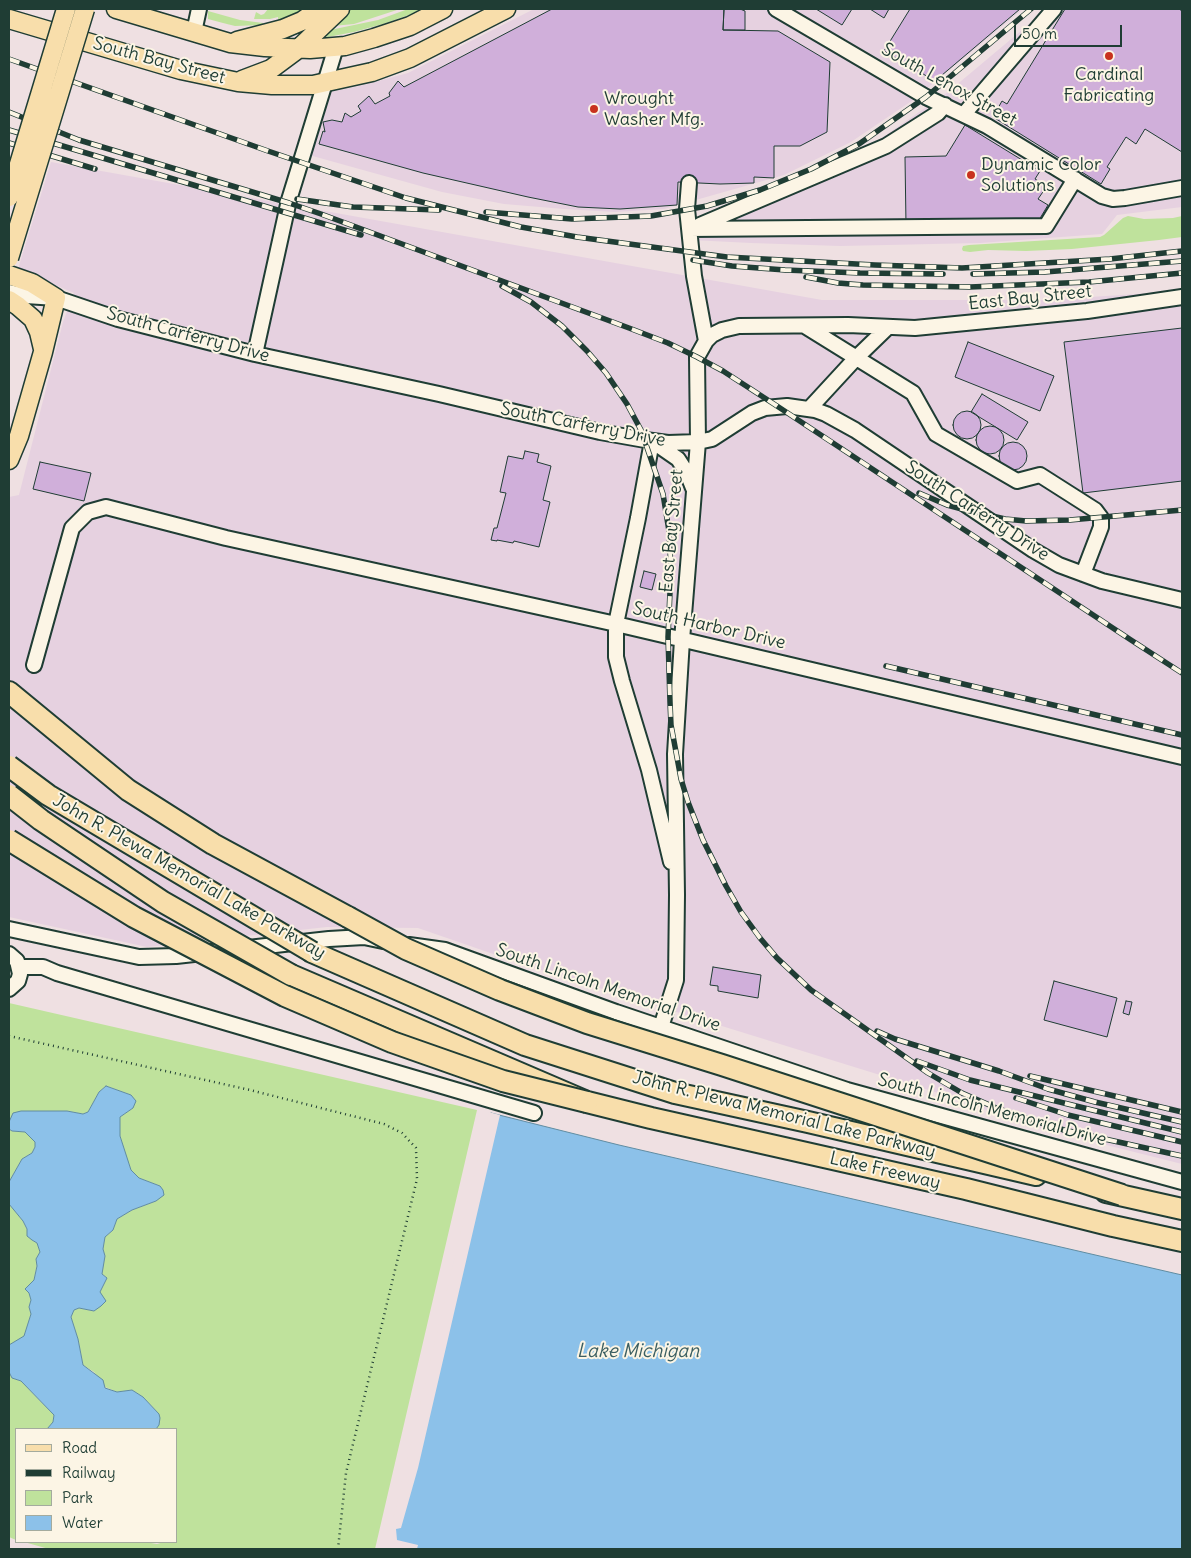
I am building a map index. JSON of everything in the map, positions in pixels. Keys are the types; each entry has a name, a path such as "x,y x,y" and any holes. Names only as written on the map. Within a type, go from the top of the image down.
{"highway":[{"path":"9,692 128,790 213,844 406,948 500,990 587,1023 722,1065 1122,1196 1182,1208"},
{"name":"John R. Plewa Memorial Lake Parkway","path":"9,766 48,795 312,952 525,1045 675,1093 808,1122 1122,1196"},
{"name":"John R. Plewa Memorial Lake Parkway","path":"9,795 40,820 163,902 291,976 587,1102"},
{"path":"9,840 134,916 285,996 392,1042 502,1081 587,1102"},
{"name":"Lake Freeway","path":"587,1102 1182,1241"}],"main road":[{"path":"9,197 66,9"},
{"path":"9,258 85,9"},
{"name":"South Bay Street","path":"116,9 230,43 265,48 298,49 345,46 410,26 443,9"},
{"path":"230,43 283,29 302,21 320,9"},
{"path":"238,82 270,68 298,49 340,9"},
{"name":"South Bay Street","path":"9,19 182,70 238,82 272,85 313,85 372,72 410,58 506,9"},
{"name":"South Carferry Drive","path":"9,275 32,283 56,298"},
{"path":"9,460 44,352 56,298"},
{"path":"9,300 32,319 39,332 44,352"}],"street":[{"path":"194,32 199,9"},
{"name":"South Lenox Street","path":"776,9 926,97 987,126 1102,196 1113,200 1182,188"},
{"path":"964,114 1054,9"},
{"path":"255,354 289,200 336,47"},
{"path":"689,229 886,146 938,113 945,105"},
{"path":"689,229 1046,226 1075,179"},
{"path":"689,183 689,229 694,276 706,341"},
{"name":"South Carferry Drive","path":"9,292 26,296 56,298 118,319 255,354 439,394 600,432 652,441 668,443 698,442 712,439 748,416 765,408 787,406 809,409 826,414 855,430 1033,550 1059,565 1102,581 1182,600"},
{"name":"East Bay Street","path":"662,1027 676,980 675,754 698,442 697,357 706,341 712,335 722,330 739,326 848,325 915,328 1087,311 1182,297"},
{"path":"804,326 913,393 936,434 1017,480 1040,476 1095,510 1101,518 1101,527 1084,574"},
{"path":"809,409 856,358 888,327"},
{"path":"677,886 648,770 616,657 616,624 652,441 678,459 687,473 694,490"},
{"name":"South Harbor Drive","path":"34,665 72,528 88,512 106,507 226,538 769,659 1182,757"},
{"path":"9,947 11,930"},
{"name":"South Lincoln Memorial Drive","path":"11,930 139,957 176,956 329,939 364,938 445,950 847,1090 1182,1182"},
{"path":"9,954 17,961 20,974 18,980 9,989"},
{"path":"19,967 43,967 57,973 534,1113"}],"path":[{"path":"9,1036 250,1090 384,1124 402,1134 416,1148 417,1179 346,1473 338,1549"}],"shaded area":[{"name":"Wrought Washer Mfg.","path":"534,9 1023,9 913,100 851,142 784,175 664,209 615,212 504,204 442,192 309,155 329,92 408,73"},
{"path":"1047,9 1182,9 1182,207 1117,215 1102,234 980,243 840,246 691,240 689,222 781,193 857,155 948,92"},
{"path":"51,162 822,300 1045,300 1182,291 1182,1164 1015,1122 964,1101 528,966 418,928 327,927 147,947 9,917 9,497 19,495 63,322 74,293 18,269"}],"green space":[{"path":"268,9 308,9 278,22 278,17 254,19 256,12 261,15"},
{"path":"351,9 400,9 354,24 333,26"},
{"path":"408,9 421,9 383,24 354,32 328,37 324,36 330,30 378,20"},
{"path":"208,11 240,20 263,23 263,25 235,26 223,23 208,19"},
{"path":"1128,216 1144,219 1182,216 1182,237 1072,249 970,252 963,251 962,249 963,246 969,245 1100,237"},
{"path":"9,1003 477,1110 375,1549 49,1549 28,1543 178,1543 178,1428 156,1428 159,1414 143,1397 132,1390 117,1392 105,1387 94,1372 83,1365 71,1317 74,1310 79,1308 94,1311 107,1278 102,1274 105,1256 103,1249 105,1237 113,1230 117,1219 132,1210 156,1201 160,1186 139,1178 131,1170 120,1136 120,1117 133,1108 131,1095 106,1086 99,1092 88,1112 83,1114 67,1111 37,1111 9,1122"},
{"path":"9,1129 25,1132 35,1142 35,1147 32,1153 22,1159 9,1182"},
{"path":"9,1204 23,1221 32,1240 37,1243 40,1252 36,1259 37,1265 34,1280 25,1289 29,1293 31,1300 29,1307 31,1314 24,1337 9,1345"},
{"path":"9,1372 12,1378 21,1381 54,1415 53,1422 48,1428 15,1428 15,1540 9,1537"}],"water":[{"path":"106,1086 131,1095 136,1101 133,1108 120,1117 120,1136 131,1170 139,1178 160,1186 164,1195 156,1201 132,1210 117,1219 113,1230 105,1237 103,1249 105,1256 102,1274 107,1278 100,1292 106,1301 94,1311 79,1308 74,1310 71,1317 83,1365 103,1380 105,1388 117,1392 132,1390 143,1397 159,1414 159,1425 157,1428 48,1428 53,1422 54,1415 21,1381 12,1378 9,1372 9,1345 24,1336 31,1314 29,1307 31,1300 29,1293 25,1289 34,1280 37,1266 36,1259 40,1252 37,1243 27,1236 27,1229 23,1221 9,1204 9,1182 22,1159 32,1153 35,1142 25,1132 9,1129 9,1122 13,1113 21,1111 67,1111 83,1114 88,1112 99,1092"},
{"name":"Lake Michigan","path":"491,1113 619,1145 1182,1275 1182,1549 389,1549"}],"pier":[{"path":"489,1112 500,1115 418,1468 401,1528 396,1529 397,1540 418,1545 417,1549 386,1549"}],"building":[{"name":"Wrought Washer Mfg.","path":"552,9 724,9 723,30 778,31 830,62 827,132 800,146 774,146 774,178 754,177 754,183 678,182 677,205 620,209 578,207 528,197 423,173 319,144 323,131 325,132 323,122 332,120 342,122 345,113 351,117 361,111 358,106 369,96 375,104 390,96 389,93 398,81 404,87"},
{"path":"724,9 740,9 745,11 745,30 723,30"},
{"path":"816,9 852,9 842,25"},
{"path":"870,9 889,9 884,18"},
{"path":"910,9 1020,9 935,81 884,51"},
{"name":"Cardinal Fabricating","path":"1065,9 1179,9 1182,11 1182,152 1145,129 1136,144 1126,137 1107,167 1110,169 1101,184 993,117 1002,101 1007,104"},
{"name":"Dynamic Color Solutions","path":"965,125 1040,171 1035,179 1047,186 1038,199 1048,205 1039,220 906,225 905,157 946,156"},
{"path":"1182,328 1182,481 1083,493 1064,342"},
{"path":"968,342 1054,376 1040,411 955,377"},
{"path":"982,394 1028,422 1017,440 971,412"},
{"path":"967,411 977,415 981,425 977,435 967,439 957,435 953,425 957,415"},
{"path":"990,426 1000,430 1004,440 1000,450 990,454 980,450 976,440 980,430"},
{"path":"1013,442 1023,446 1027,456 1023,466 1013,470 1003,466 999,456 1003,446"},
{"path":"525,451 539,454 537,462 551,466 543,500 550,502 539,547 514,541 513,543 491,540 494,528 497,528 506,493 500,492 508,456 523,459"},
{"path":"40,462 91,473 84,501 33,489"},
{"path":"644,571 656,574 652,590 640,587"},
{"path":"713,967 761,975 758,998 718,991 718,986 710,985"},
{"path":"1054,981 1117,998 1107,1037 1044,1020"},
{"path":"1126,1001 1132,1002 1129,1015 1123,1013"}],"railway":[{"path":"486,212 572,219 651,216 707,206 760,190 811,169 859,144 926,97 1031,9"},
{"path":"9,59 406,198 521,227 577,237 727,257 962,268 1110,259 1182,251"},
{"path":"9,112 79,140 321,214 668,343 723,371 1182,673"},
{"path":"9,130 361,235"},
{"path":"9,143 95,169"},
{"path":"297,199 353,207 439,210"},
{"path":"693,260 732,266 785,270 943,274"},
{"path":"973,274 1045,272 1182,261"},
{"path":"806,277 863,285 970,287 1089,282 1182,273"},
{"path":"502,286 531,302 562,326 587,351 606,373 627,404 641,430 663,494 669,531 671,569 668,637 671,725 681,779 703,840 741,912 760,938 777,958 811,990 928,1073 962,1093 994,1107 1064,1130 1182,1156"},
{"path":"919,493 962,509 1005,519 1026,521 1070,520 1182,510"},
{"path":"886,666 1182,735"},
{"path":"877,1031 895,1039 999,1071 1048,1089 1182,1122"},
{"path":"917,1061 970,1080 1182,1132"},
{"path":"1030,1076 1182,1112"},
{"path":"1016,1098 1068,1115 1182,1142"}],"place":[{"name":"Cardinal Fabricating","path":"1109,56"},
{"name":"Wrought Washer Mfg.","path":"594,109"},
{"name":"Dynamic Color Solutions","path":"971,175"}]}
